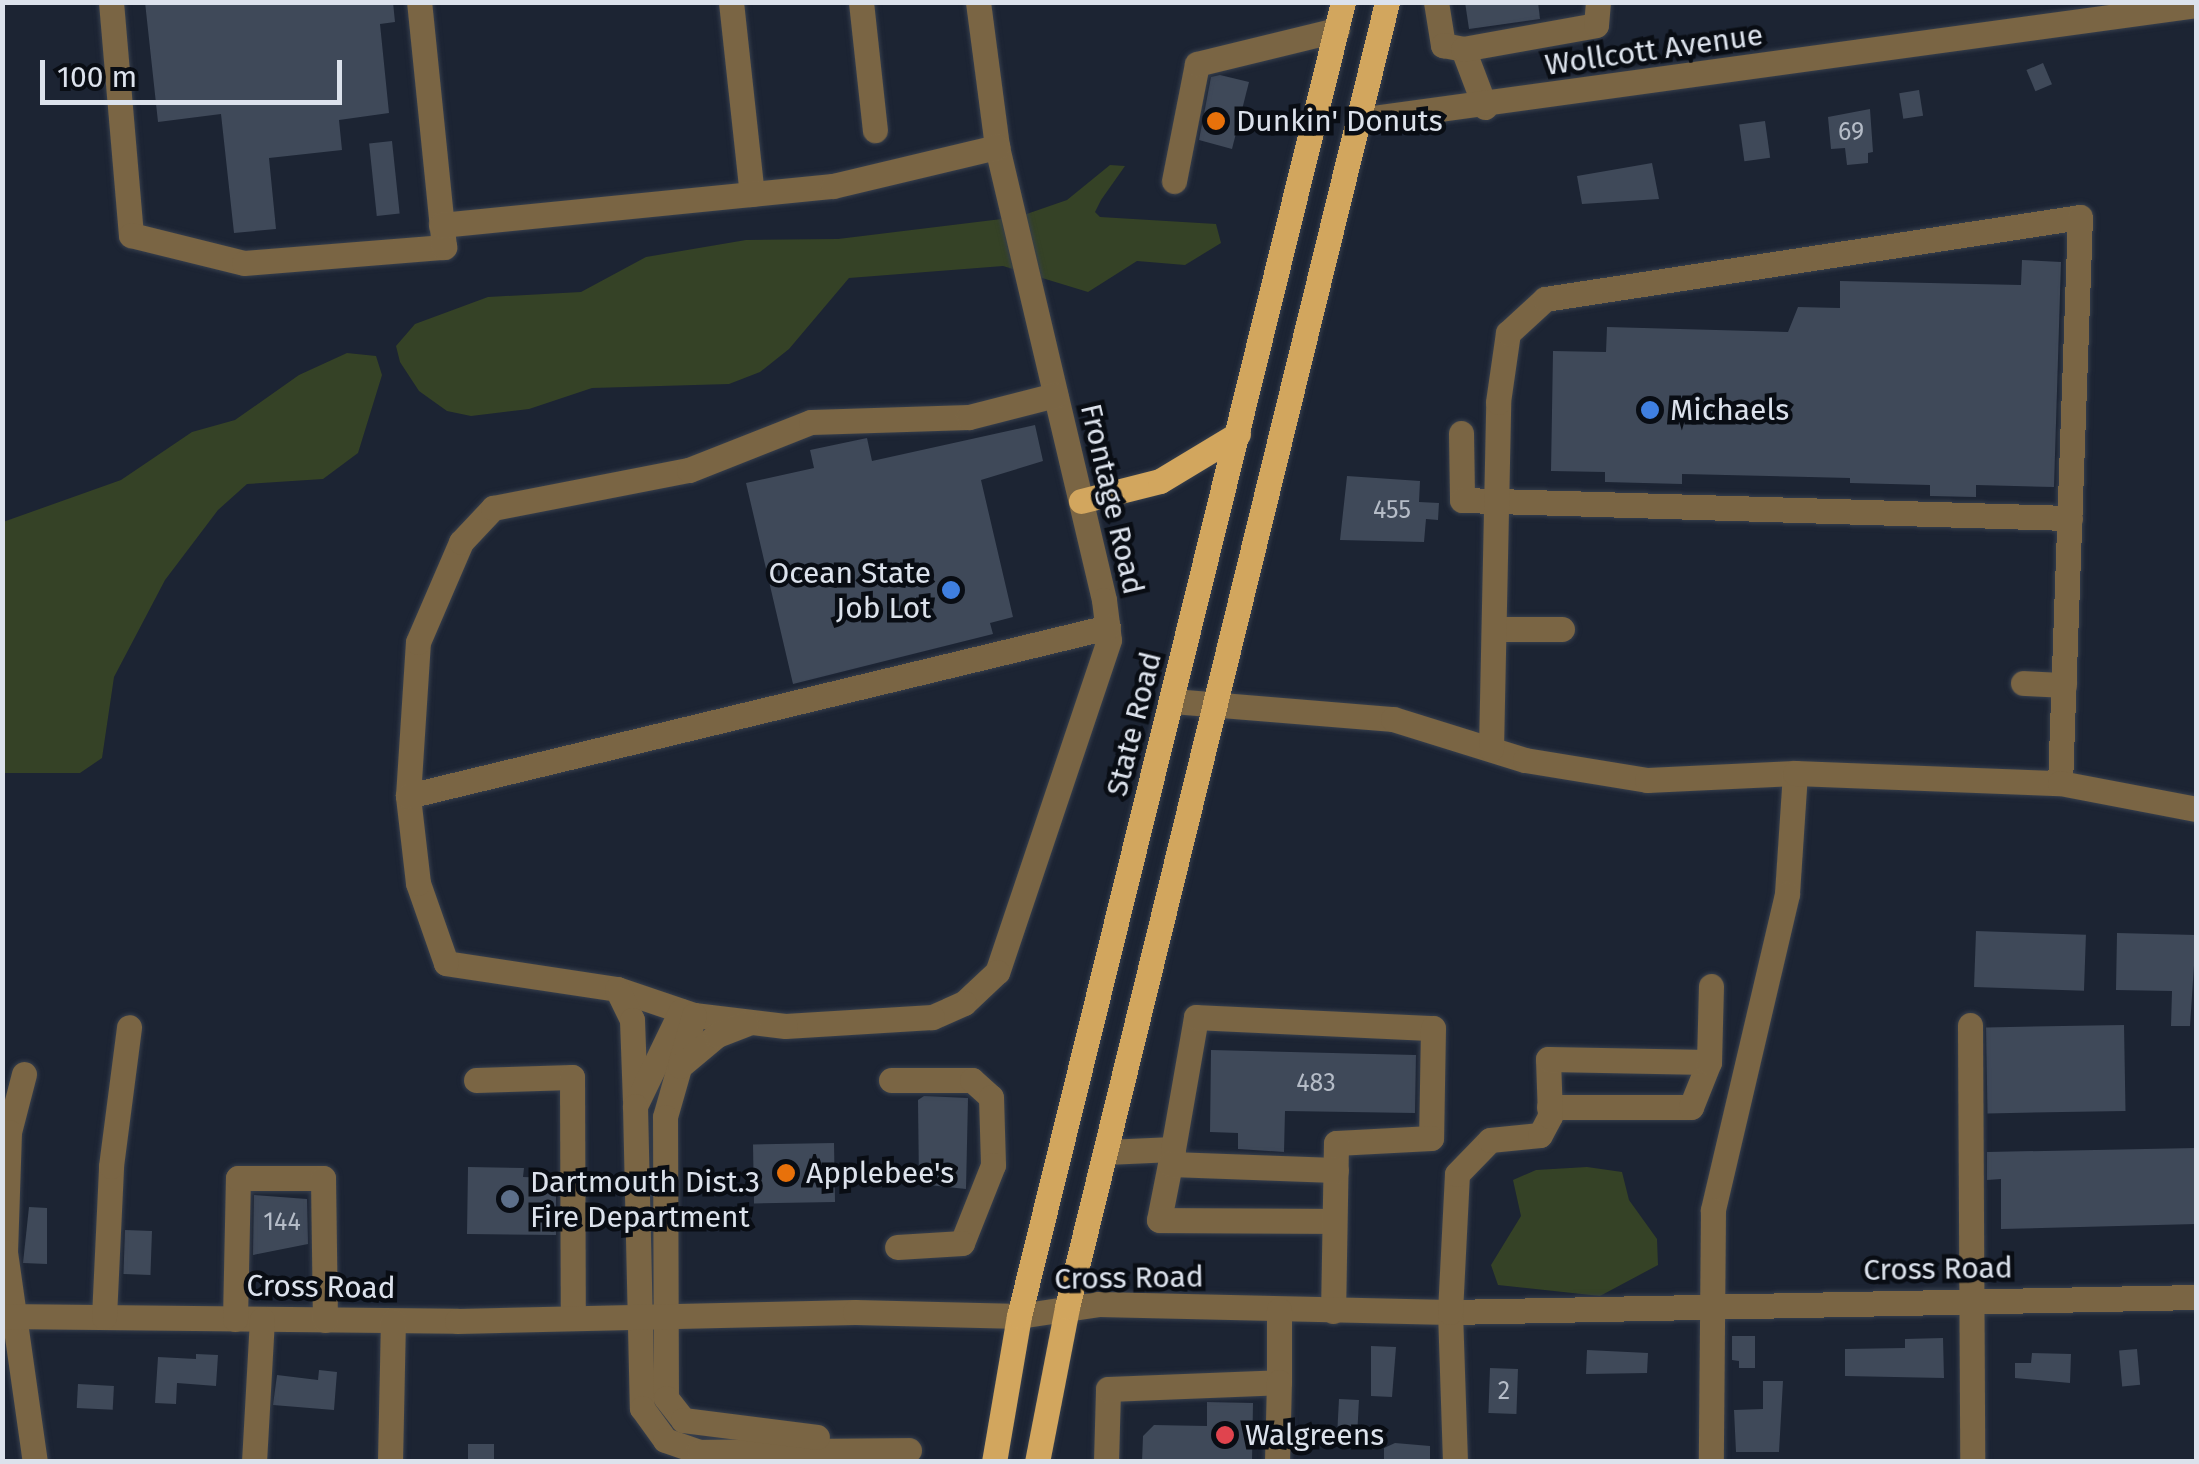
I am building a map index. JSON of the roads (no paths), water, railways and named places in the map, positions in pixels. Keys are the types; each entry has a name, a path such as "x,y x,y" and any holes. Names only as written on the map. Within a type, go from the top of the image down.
{"main road":[{"name":"State Road","path":"994,1462 1019,1316 1343,2"},
{"path":"1037,1462 1068,1307 1386,2"},
{"path":"1081,501 1160,481 1238,434"}],"street":[{"path":"110,2 132,236 244,264 444,247 419,2"},
{"path":"731,2 752,194"},
{"path":"861,2 875,130"},
{"name":"Frontage Road","path":"408,796 418,883 446,963 617,988 687,1013 746,1024 913,1021 950,1011 988,983 1004,956 1104,669 1108,627 997,147 978,2"},
{"path":"1436,2 1443,45 1463,50 1596,25 1598,2"},
{"name":"Wollcott Avenue","path":"1358,120 1485,107 2196,5"},
{"path":"1174,180 1196,64 1337,30"},
{"path":"1463,50 1485,107"},
{"path":"441,225 846,183 997,147"},
{"path":"1491,750 1496,502 1508,333 1545,299 2080,217 2060,783"},
{"path":"1055,395 969,416 811,422 690,470 494,508 461,542 418,642 408,796 1108,627"},
{"path":"1461,433 1462,500 2070,518"},
{"path":"1494,629 1562,629"},
{"path":"2024,682 2064,684"},
{"path":"1173,701 1216,708 1393,720 1491,750 1646,780 1794,773 2060,783 2196,809"},
{"path":"1711,1462 1708,1306 1713,1210 1787,894 1794,773"},
{"path":"1549,1106 1691,1107 1709,1062 1711,986"},
{"path":"617,988 632,1020 636,1316 642,1408 665,1440 699,1452 912,1456"},
{"path":"635,1106 687,1013"},
{"path":"687,1013 664,1117 666,1398 682,1420 912,1456"},
{"path":"1333,1310 1336,1143 1431,1138 1433,1028 1196,1018 1159,1220 1334,1221"},
{"path":"673,1073 694,1050 746,1024"},
{"path":"1970,1025 1972,1462"},
{"path":"104,1317 111,1166 129,1028"},
{"path":"1455,1462 1450,1312 1456,1174 1490,1140 1540,1134 1549,1106 1548,1060 1709,1062"},
{"path":"24,1074 6,1125 5,1252 10,1316 34,1462"},
{"path":"476,1080 572,1077 572,1318"},
{"path":"891,1080 972,1080 990,1097 992,1166 962,1242 896,1247"},
{"path":"1106,1152 1336,1170"},
{"path":"235,1318 238,1178 324,1178 324,1320"},
{"name":"Cross Road","path":"10,1316 394,1320 855,1312 1019,1316 1068,1307 1450,1312 2196,1297"},
{"path":"1277,1462 1279,1310"},
{"path":"254,1462 262,1319"},
{"path":"390,1462 394,1320"},
{"path":"1106,1462 1108,1389 1280,1382"}],"place":[{"name":"Dunkin' Donuts","path":"1216,121"},
{"name":"Michaels","path":"1650,410"},
{"name":"Ocean State Job Lot","path":"951,590"},
{"name":"Applebee's","path":"786,1173"},
{"name":"Dartmouth Dist.3 Fire Department","path":"510,1199"},
{"name":"Walgreens","path":"1225,1435"}]}
